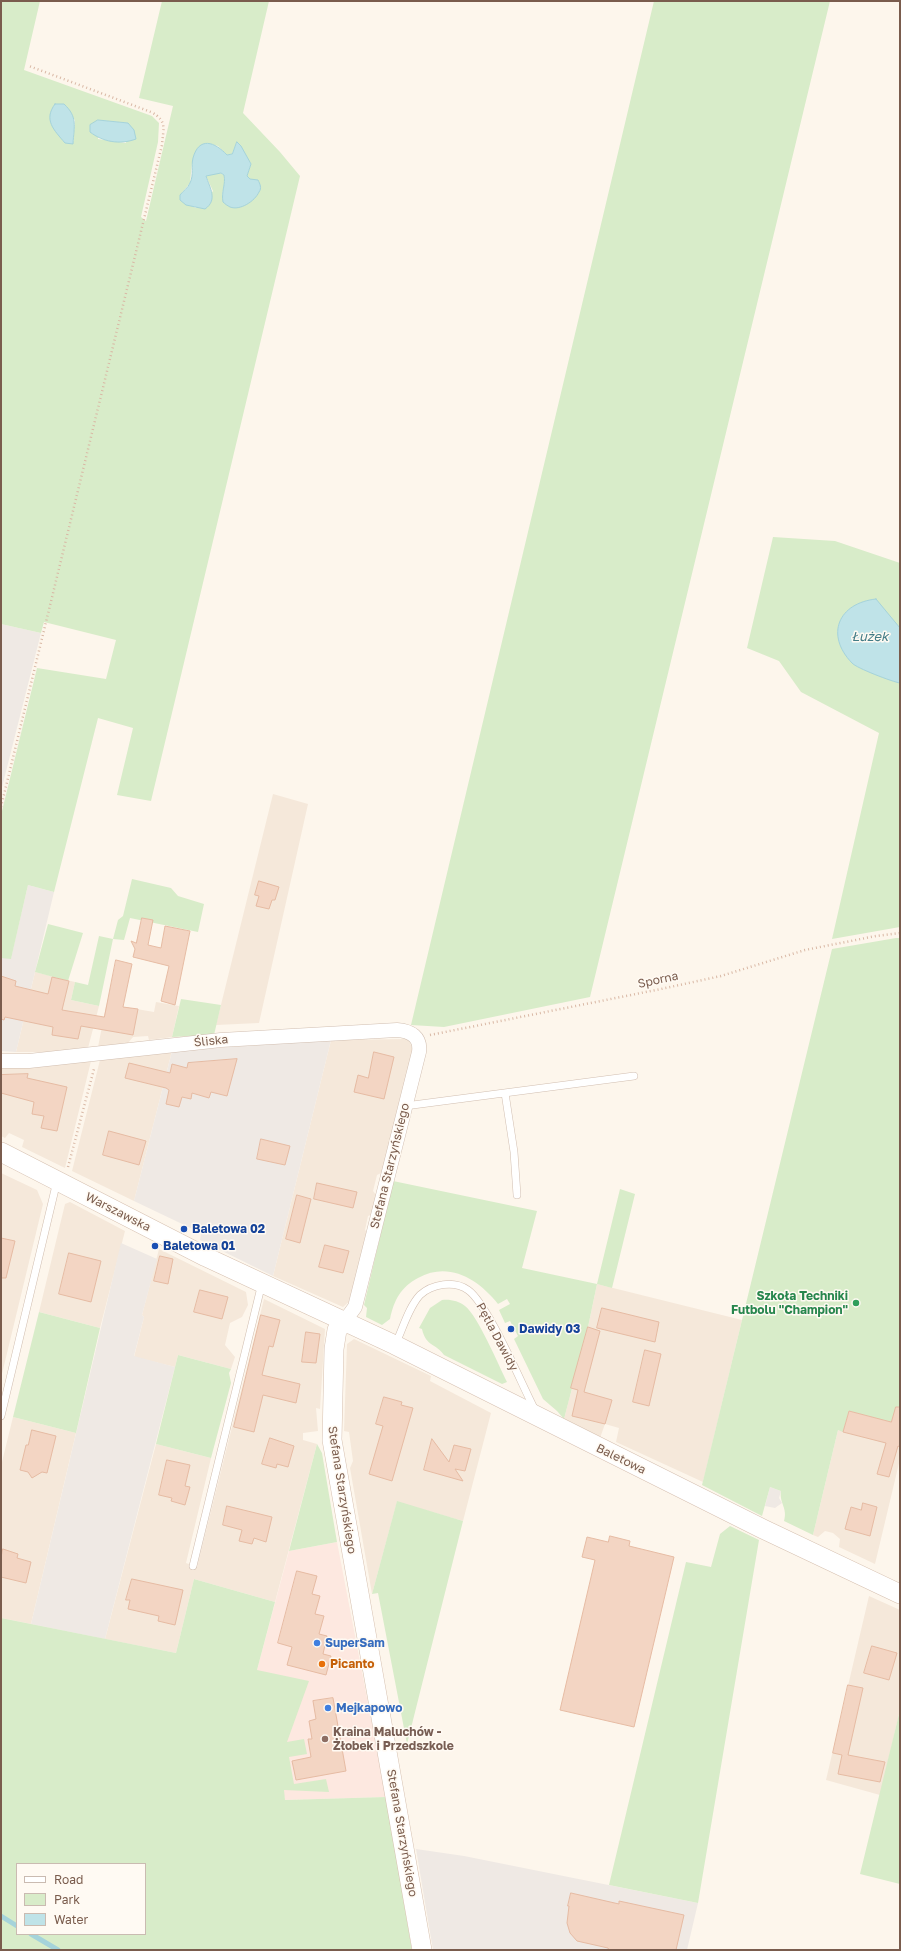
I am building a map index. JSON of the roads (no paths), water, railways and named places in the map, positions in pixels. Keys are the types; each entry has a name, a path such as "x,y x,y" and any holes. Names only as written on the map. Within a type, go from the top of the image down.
{"street":[{"name":"Śliska","path":"1,1061 29,1061 221,1040 323,1033 397,1030 410,1032 418,1039"},
{"name":"Stefana Starzyńskiego","path":"418,1039 419,1052 355,1307 337,1330 334,1349 332,1440 422,1950"},
{"name":"Warszawska","path":"1,1152 60,1183 344,1322"},
{"name":"Baletowa","path":"344,1322 395,1345 538,1418 763,1529 900,1594"}],"lane":[{"path":"406,1106 634,1076"},
{"path":"504,1093 514,1152 517,1195"},
{"path":"1,1416 60,1183"},
{"path":"193,1566 262,1283"},
{"name":"Pętla Dawidy","path":"395,1345 414,1302 421,1294 432,1287 442,1285 455,1285 468,1290 483,1305 538,1418"}],"water":[{"path":"55,104 64,104 71,113 74,122 73,144 65,143 51,125 50,115"},
{"path":"98,120 128,123 134,130 136,139 124,142 112,142 100,138 90,132 90,125"},
{"path":"237,142 241,146 251,164 247,176 250,179 258,180 260,184 261,188 254,199 238,208 230,207 223,202 224,175 221,173 206,176 211,189 212,198 211,202 205,209 186,205 180,200 180,195 191,180 193,158 199,146 208,143 213,144 227,155 232,154"},
{"name":"Łużek","path":"876,599 900,628 900,683 860,668 852,663 839,642 838,632 840,622 845,614 852,607 863,602"}],"waterway":[{"path":"1,1916 16,1925"},
{"path":"33,1935 58,1950"}],"place":[{"name":"Baletowa 02","path":"184,1229"},
{"name":"Baletowa 01","path":"155,1246"},
{"name":"Szkoła Techniki Futbolu \"Champion\"","path":"856,1303"},
{"name":"Dawidy 03","path":"511,1329"},
{"name":"SuperSam","path":"317,1643"},
{"name":"Picanto","path":"322,1664"},
{"name":"Mejkapowo","path":"328,1708"},
{"name":"Kraina Maluchów - Żłobek i Przedszkole","path":"325,1739"}]}
